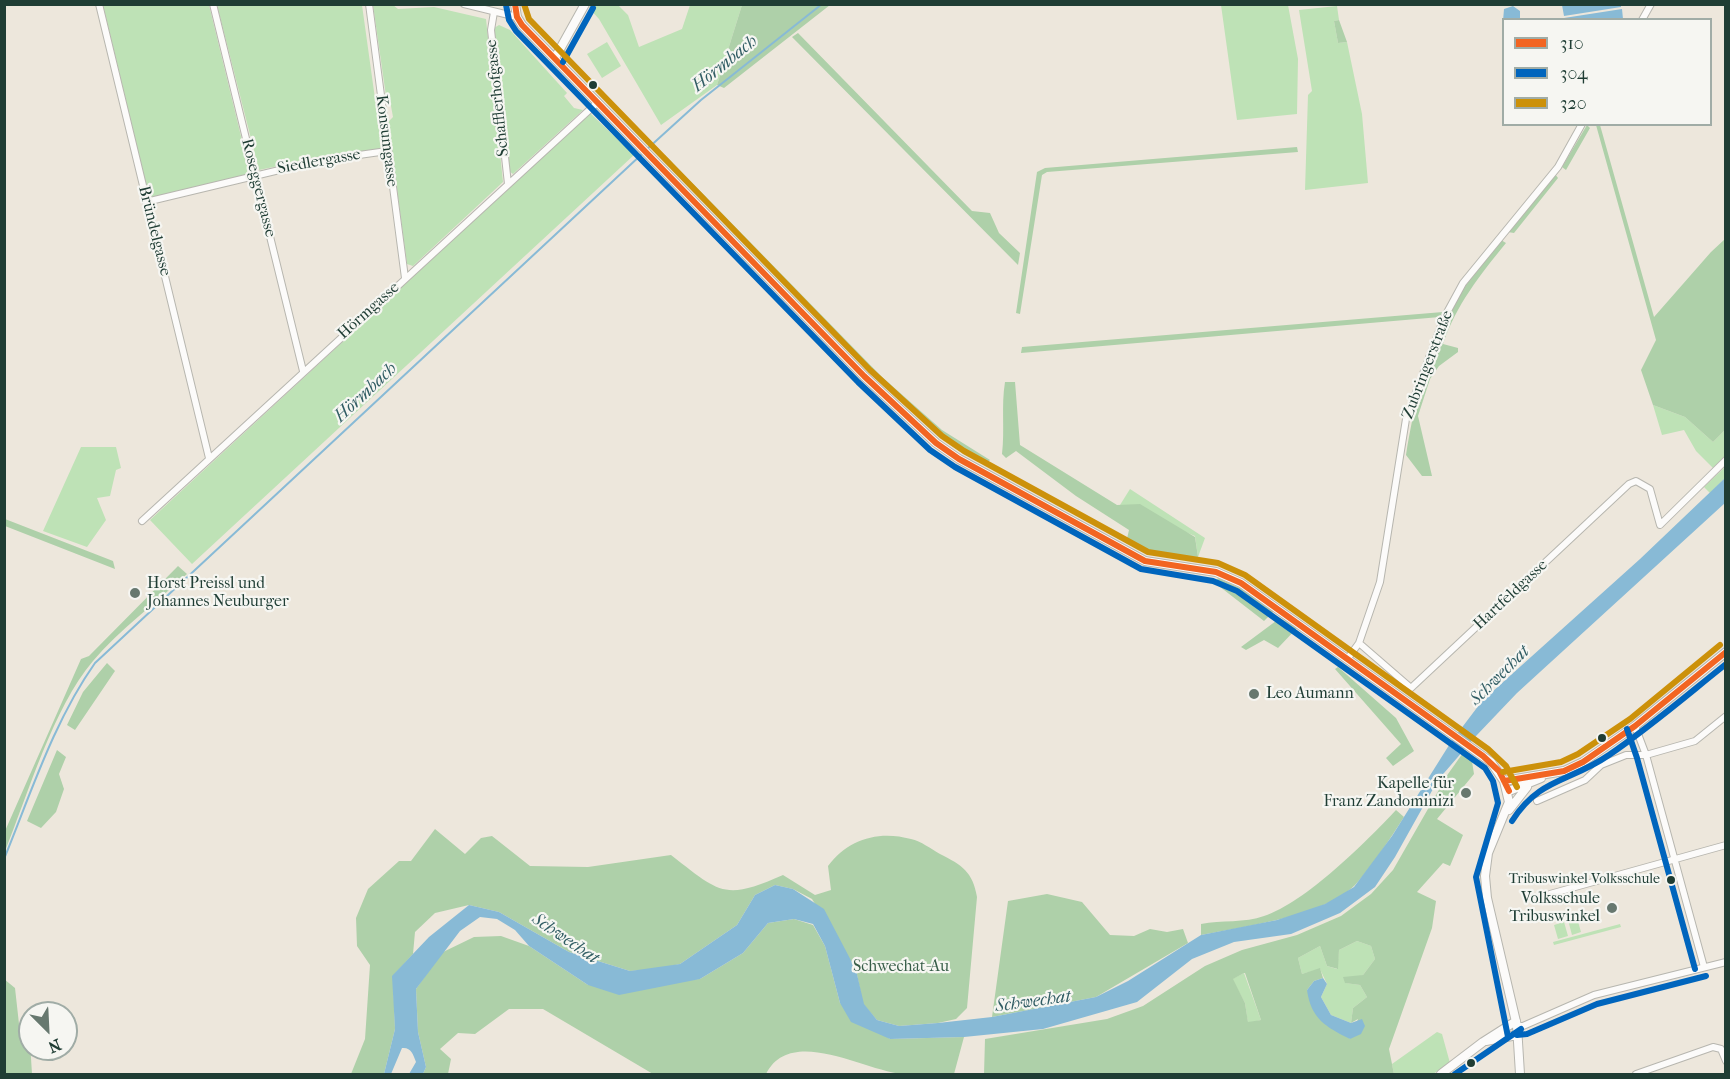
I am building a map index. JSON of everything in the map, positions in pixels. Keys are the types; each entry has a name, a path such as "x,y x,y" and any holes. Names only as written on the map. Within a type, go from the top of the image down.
{"street":[{"name":"Bründelgasse","path":"99,4 209,458"},
{"name":"Roseggergasse","path":"213,4 303,371"},
{"name":"Konsumgasse","path":"369,4 405,278"},
{"path":"464,4 517,17"},
{"path":"515,4 517,17 522,25 864,376 936,443 959,459 1145,561 1216,572 1241,583 1348,658 1495,767 1509,791 1505,815"},
{"path":"555,58 585,4"},
{"path":"1643,18 1651,4"},
{"name":"Schafflerhofgasse","path":"494,12 491,30 508,184"},
{"name":"Hörmgasse","path":"142,521 598,102"},
{"name":"Zubringerstraße","path":"1359,643 1380,582 1407,419 1444,318 1463,283 1558,167 1581,126"},
{"name":"Siedlergasse","path":"146,201 316,161 387,151"},
{"name":"Hartfeldgasse","path":"1359,643 1411,688 1629,484 1636,481 1650,489 1660,525 1725,460"},
{"path":"1348,658 1359,643"},
{"path":"1504,781 1544,776 1564,771 1583,762 1635,726 1725,652"},
{"path":"1537,801 1584,780 1601,765 1626,755 1646,755 1695,741 1725,716"},
{"path":"1635,726 1646,755 1704,967"},
{"path":"1509,791 1529,785 1544,776"},
{"path":"1520,1074 1517,1028 1487,898 1485,876 1488,853 1505,815 1529,785"},
{"path":"1550,894 1725,845"},
{"path":"1441,1074 1483,1042 1594,995 1725,962"},
{"path":"1483,1042 1517,1028"},
{"path":"1636,1074 1713,1047 1721,1049 1725,1061"}],"green space":[{"path":"742,4 830,5 724,88 717,85"},
{"path":"103,5 209,5 249,169 245,175 152,198 149,196"},
{"path":"217,5 362,5 382,149 316,158 259,170"},
{"path":"373,5 393,5 398,9 434,7 486,19 503,182 413,266 407,264 388,122 393,117 391,106 387,103"},
{"path":"591,5 618,5 628,15 639,47 682,29 690,5 742,5 717,85 661,125 599,19 589,8"},
{"path":"1221,5 1288,5 1298,59 1297,114 1237,120"},
{"path":"1337,6 1339,20 1334,21 1338,43 1347,42 1362,114 1368,183 1305,190 1308,95 1312,91 1299,10"},
{"path":"1339,20 1347,42 1338,43 1334,21"},
{"path":"499,25 510,30 567,93 564,96 574,108 583,110 513,174 509,171 494,28"},
{"path":"798,33 972,211 990,213 999,233 1020,253 1018,265 792,37"},
{"path":"607,42 621,66 602,78 587,54"},
{"path":"590,113 634,155 192,564 150,520"},
{"path":"1588,126 1590,128 1566,170 1562,167"},
{"path":"1596,126 1600,126 1654,317 1725,239 1725,430 1713,442 1685,417 1653,405 1641,370 1656,340"},
{"path":"1297,147 1298,152 1047,172 1042,175 1020,314 1016,313 1037,172 1045,168"},
{"path":"665,155 881,376 942,430 990,460 986,464 945,440 877,378 662,157"},
{"path":"1555,174 1558,178 1514,233 1508,232"},
{"path":"1501,240 1506,243 1470,291 1448,330 1443,344 1458,348 1458,352 1439,366 1430,379 1418,416 1432,476 1422,476 1406,455 1424,374 1439,335 1457,299"},
{"path":"1443,312 1440,317 1021,353 1022,347"},
{"path":"1005,382 1015,382 1020,445 1117,505 1140,504 1195,537 1198,557 1152,553 1126,543 1129,530 1076,496 1016,451 1006,458 1002,454"},
{"path":"1653,405 1685,417 1713,442 1725,430 1725,456 1713,468 1696,451 1684,430 1662,435"},
{"path":"81,447 116,447 121,468 116,470 110,496 97,498 106,520 87,547 43,531"},
{"path":"1725,467 1725,478 1710,493 1704,487"},
{"path":"1130,489 1205,538 1198,557 1195,536 1120,505"},
{"path":"5,519 113,561 115,569 5,526"},
{"path":"178,566 187,574 114,638 79,680 43,752 5,851 5,831 81,659 89,656"},
{"path":"1218,578 1240,588 1274,611 1264,621 1215,583"},
{"path":"1280,618 1297,628 1278,648 1264,640 1246,650 1241,647"},
{"path":"107,663 115,671 75,730 67,725 83,692"},
{"path":"1338,667 1396,718 1414,751 1393,766 1386,758 1401,744 1335,669"},
{"path":"57,750 66,757 59,774 64,789 56,812 41,828 27,821"},
{"path":"1465,750 1471,755 1474,774 1437,819 1463,835 1450,866 1443,863 1417,892 1436,901 1432,928 1389,1049 1394,1074 984,1074 985,1039 1107,1019 1143,1006 1205,966 1242,950 1297,935 1341,916 1371,894 1393,870 1448,774","holes":["1357,941 1371,946 1375,959 1363,975 1343,977 1345,983 1360,985 1367,997 1353,1008 1351,1023 1358,1019 1350,1039 1307,990 1314,981 1323,978 1320,968 1302,974 1298,958 1320,946 1327,966 1338,969 1339,950","1245,973 1261,1020 1248,1022 1245,1003 1233,979"]},
{"path":"1396,810 1404,817 1368,870 1341,896 1324,905 1282,919 1201,935 1201,924 1257,918 1280,909 1298,898 1334,870"},
{"name":"Schwechat-Au","path":"435,829 465,854 481,838 492,836 530,866 588,867 671,855 701,878 723,889 748,888 783,875 815,895 831,890 828,866 845,849 855,843 876,836 899,836 915,840 960,866 973,881 977,897 967,1008 956,1019 938,1023 899,1026 877,1020 863,1004 856,970 812,899 793,889 775,885 755,895 737,925 680,964 658,969 630,971 569,952 499,912 469,905 435,913 415,932 413,954 393,976 395,1029 384,1074 351,1074 365,1039 370,965 357,946 356,918 368,889 399,861 411,861"},
{"path":"1047,894 1082,902 1110,935 1134,936 1150,929 1167,932 1183,929 1188,943 1096,997 992,1017 1008,901"},
{"path":"1577,918 1581,932 1572,935 1568,920"},
{"path":"794,919 813,925 825,946 840,1003 890,1039 964,1037 954,1074 903,1074 829,1054 810,1052 792,1053 777,1060 766,1074 653,1074 543,1009 509,1009 475,1034 458,1033 440,1049 451,1059 448,1074 423,1074 426,1067 418,1032 416,989 441,953 474,937 501,936 529,946 588,985 700,979 743,953 768,923"},
{"path":"1564,922 1568,936 1558,939 1554,925"},
{"path":"1620,924 1621,927 1554,945 1553,942"},
{"path":"1357,941 1371,946 1375,959 1363,975 1346,983 1360,985 1367,997 1353,1008 1351,1023 1331,1015 1321,997 1327,984 1320,969 1302,974 1298,958 1320,946 1327,966 1337,969 1339,950"},
{"path":"1244,973 1261,1020 1248,1023 1245,1003 1232,979"},
{"path":"4,979 15,988 18,1015 18,1061 31,1061 32,1074 5,1074"},
{"path":"1437,1032 1442,1034 1450,1063 1433,1074 1394,1074 1392,1064"}],"water":[{"path":"1621,4 1621,7 1564,16 1562,5"},
{"path":"1513,6 1520,11 1520,18 1503,18 1504,9"},
{"path":"1622,9 1623,18 1564,18"},
{"path":"1725,478 1725,503 1517,693 1476,736 1438,780 1395,857 1375,887 1340,913 1291,934 1234,942 1192,959 1137,1002 1043,1029 964,1037 890,1039 851,1022 840,1003 825,946 813,924 794,919 768,923 743,953 700,979 619,995 588,985 529,946 515,930 497,919 480,917 460,931 416,989 418,1032 426,1067 423,1074 409,1074 416,1062 408,1049 402,1048 391,1074 384,1074 395,1029 392,976 429,937 469,905 499,912 569,952 630,971 680,964 737,925 755,895 775,885 793,889 824,909 856,970 864,1004 877,1020 899,1026 992,1017 1096,997 1128,981 1201,935 1277,920 1325,904 1354,887 1392,836 1451,742 1482,701 1640,559"},
{"path":"1323,978 1327,984 1321,997 1331,1015 1351,1023 1362,1019 1365,1026 1361,1034 1350,1039 1327,1026 1316,1015 1307,990 1314,981"}],"waterway":[{"name":"Hörmbach","path":"646,150 701,100 822,4"},
{"name":"Hörmbach","path":"4,859 55,733 80,685 95,663 642,154"}],"transit line":[{"name":"310","path":"515,4 517,17 522,25 864,376 936,443 959,459 1145,561 1216,572 1241,583 1483,756 1499,771 1509,791"},
{"name":"320","path":"524,4 529,19 870,370 942,436 964,451 1148,552 1218,563 1245,575 1488,749 1506,766 1517,787"},
{"name":"304","path":"506,5 509,20 516,31 858,382 930,450 955,467 1141,569 1213,581 1237,591 1485,768 1493,781 1498,803 1476,877 1508,1037"},
{"name":"304","path":"563,62 593,8"},
{"name":"320","path":"1503,772 1561,762 1578,754 1630,719 1720,645"},
{"name":"310","path":"1504,781 1564,771 1583,762 1635,726 1726,652"},
{"name":"304","path":"1512,821 1533,796 1544,788 1609,755 1726,664"},
{"name":"304","path":"1627,729 1695,969"},
{"name":"304","path":"1517,1035 1527,1034 1597,1004 1706,976"},
{"name":"304","path":"1455,1074 1521,1029"}],"place":[{"name":"Horst Preissl und Johannes Neuburger","path":"135,593"},
{"name":"Leo Aumann","path":"1254,694"},
{"name":"Kapelle für Franz Zandominizi","path":"1466,793"},
{"name":"Tribuswinkel Volksschule","path":"1671,880"},
{"name":"Volksschule Tribuswinkel","path":"1612,908"}],"water label":[{"name":"Schwechat","path":"1500,676"},
{"name":"Schwechat","path":"565,939"},
{"name":"Schwechat","path":"1033,1002"}]}
